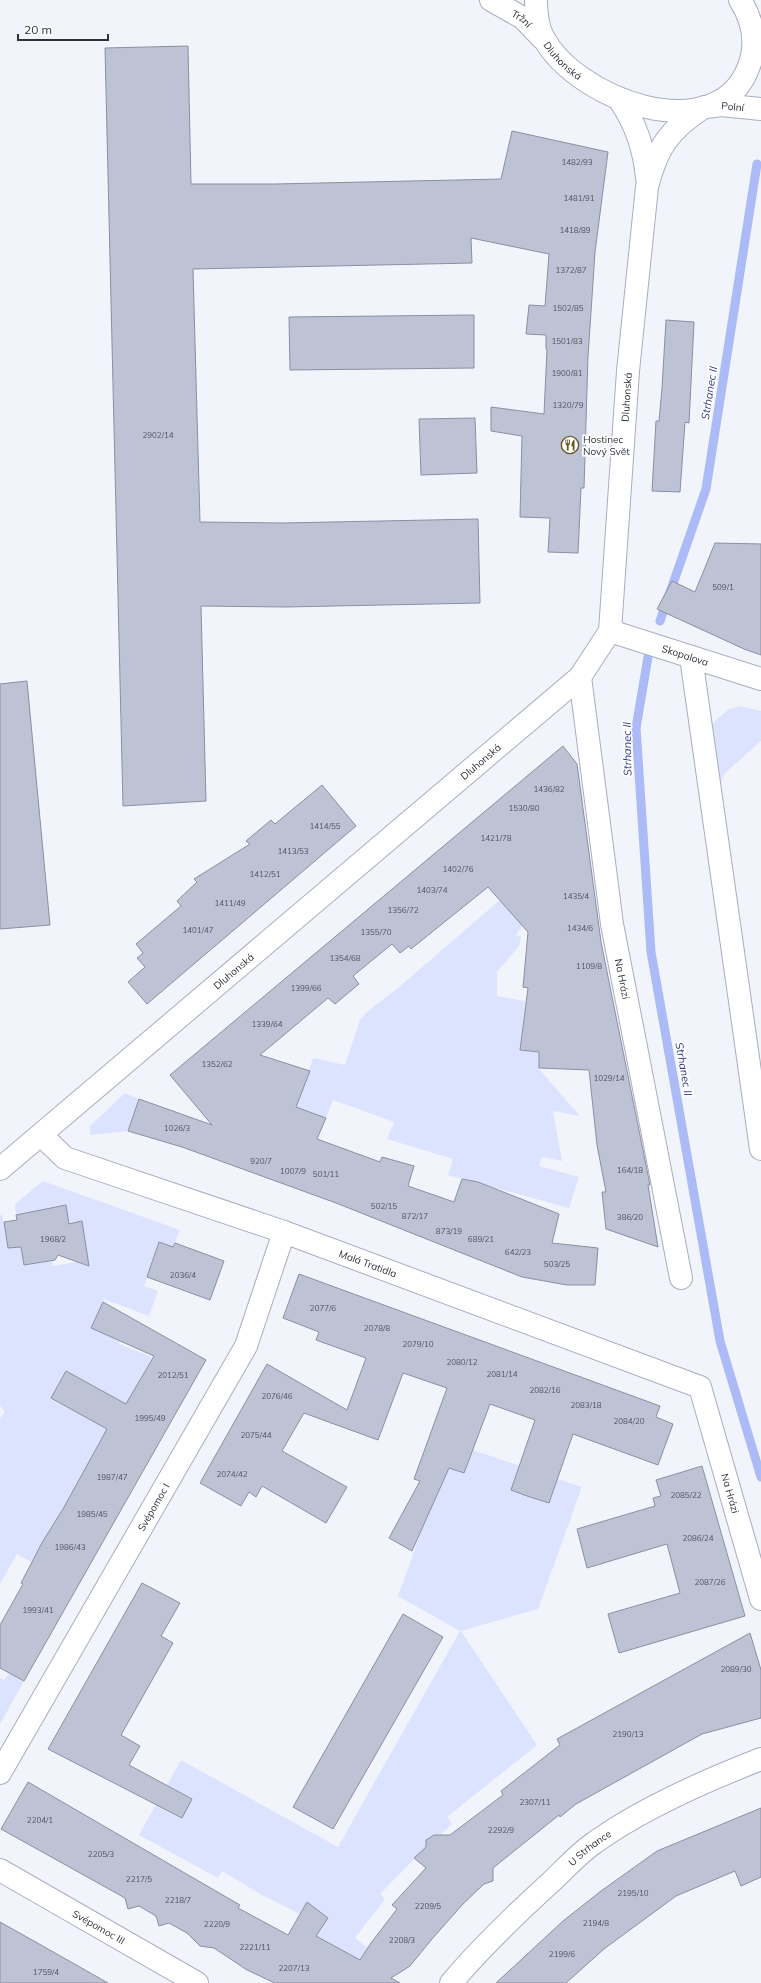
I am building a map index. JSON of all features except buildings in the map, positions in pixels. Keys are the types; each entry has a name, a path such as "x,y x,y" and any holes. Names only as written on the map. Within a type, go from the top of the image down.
{"street":[{"name":"Tržní","path":"491,0 523,18 548,44"},
{"name":"Dluhonská","path":"536,0 536,12 540,29 548,44 561,60 598,89 619,99 642,106 665,110 688,110 704,107 723,99 738,86 748,68 757,41 750,19 740,0"},
{"name":"Dluhonská","path":"619,99 635,125 642,144 647,187"},
{"name":"Polní","path":"704,107 721,105 761,109"},
{"name":"Dluhonská","path":"0,1169 580,677 610,631 628,371 647,187 654,163 665,142 687,119 704,107"},
{"name":"Skopalova","path":"610,631 761,679"},
{"path":"691,657 761,1149"},
{"name":"Na Hrázi","path":"580,677 612,924 681,1278"},
{"name":"Malá Tratidla","path":"41,1135 65,1158 284,1232 700,1387"},
{"name":"Svépomoc I","path":"0,1773 246,1346 284,1232"},
{"name":"Na Hrázi","path":"700,1387 761,1599"},
{"name":"U Strhance","path":"451,1983 477,1952 504,1924 593,1844 643,1814 712,1779 761,1759"},
{"name":"Svépomoc III","path":"0,1870 197,1983"}],"shaded area":[{"path":"741,706 761,711 761,741 724,774 718,790 709,731 714,722 729,709"},
{"path":"500,900 516,919 522,914 526,920 516,935 521,937 519,946 497,972 497,996 525,1001 520,1050 539,1052 539,1069 580,1116 553,1111 562,1161 542,1157 539,1166 579,1177 569,1208 448,1175 453,1159 387,1139 394,1122 333,1100 326,1118 309,1111 295,1111 313,1058 345,1065 360,1020 367,1012 399,987"},
{"path":"125,1093 139,1099 128,1131 90,1135 90,1126"},
{"path":"43,1181 180,1230 173,1247 159,1242 144,1286 158,1291 149,1316 104,1299 91,1328 120,1341 119,1344 152,1357 139,1382 144,1436 159,1444 137,1481 133,1479 123,1459 98,1445 57,1520 37,1552 69,1570 75,1560 89,1567 77,1588 17,1554 0,1584 0,1418 5,1412 0,1406 0,1216 2,1214 8,1248 21,1247 24,1265 52,1260 53,1266 88,1260 82,1222 69,1224 66,1205 16,1215 15,1204"},
{"path":"473,1450 520,1466 511,1490 549,1503 558,1479 582,1487 538,1609 461,1631 537,1745 447,1817 452,1824 440,1835 432,1836 428,1839 426,1847 380,1894 385,1899 355,1938 368,1948 360,1960 340,1966 298,1918 319,1931 327,1918 300,1914 260,1894 222,1871 218,1878 139,1835 181,1760 338,1847 460,1631 398,1596 445,1466 464,1473"},
{"path":"9,1673 24,1681 0,1724 0,1678 5,1680"}],"waterway":[{"name":"Strhanec II","path":"660,621 706,489 757,164"},
{"name":"Strhanec II","path":"648,657 636,728 651,952 720,1341 761,1477"}],"place":[{"name":"Hostinec Nový Svět","path":"570,445"}]}
